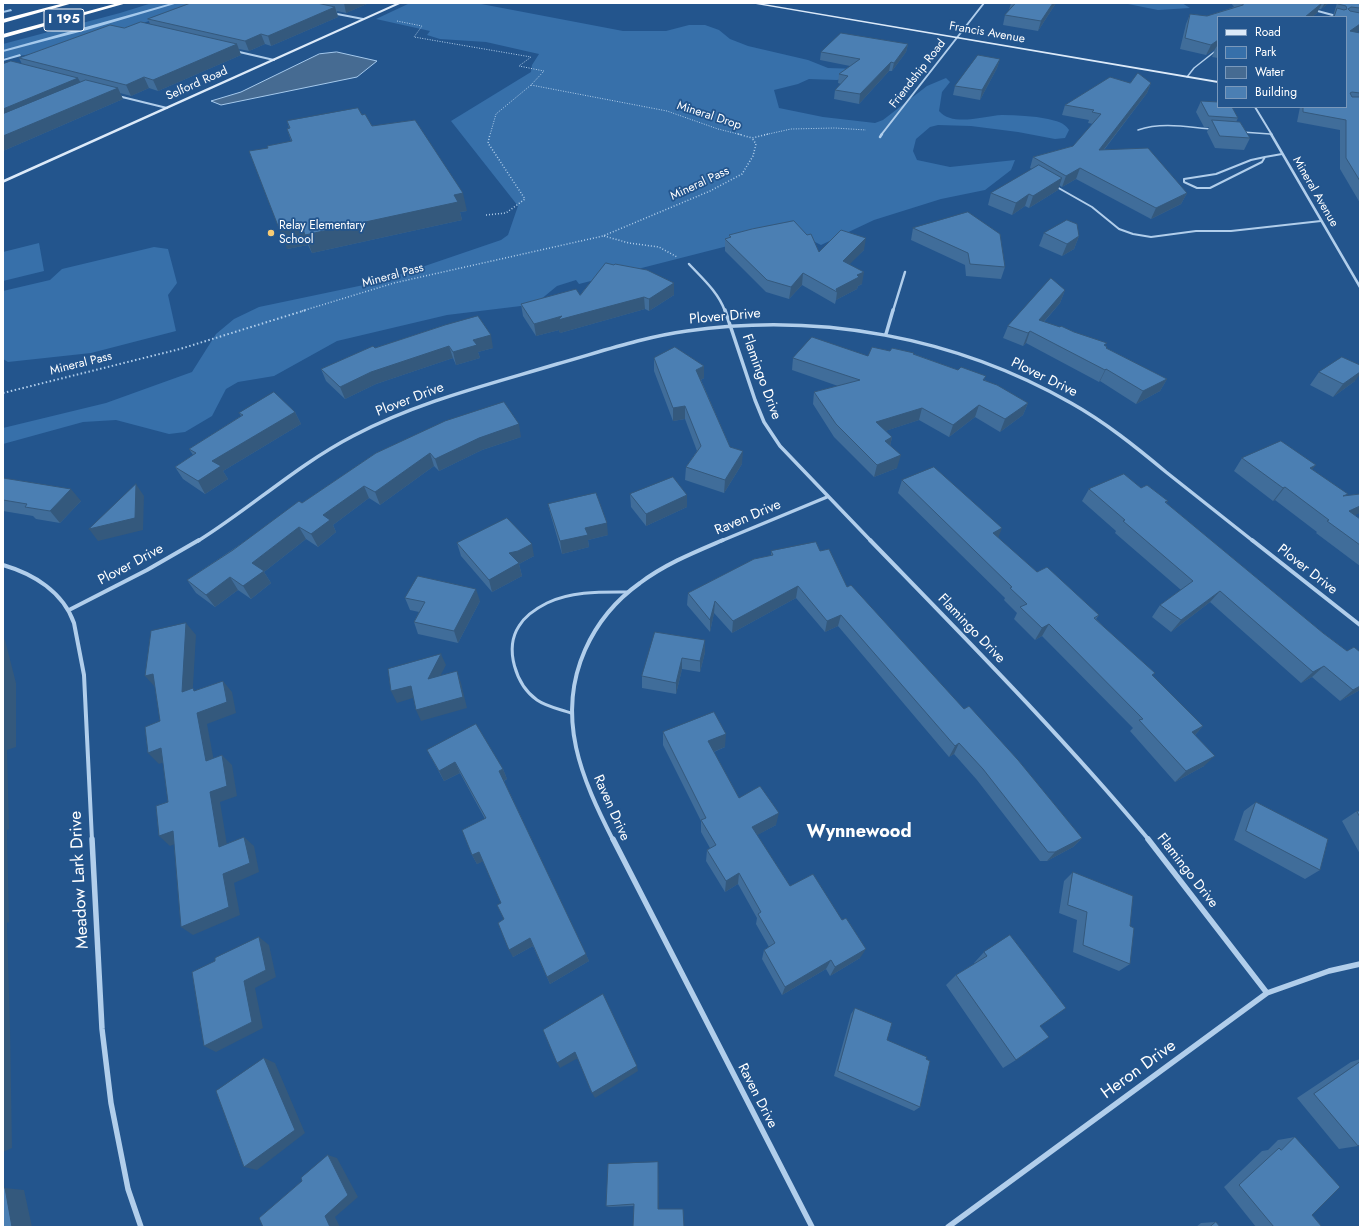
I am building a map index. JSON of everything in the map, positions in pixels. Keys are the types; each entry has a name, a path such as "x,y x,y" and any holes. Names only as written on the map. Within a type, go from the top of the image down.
{"highway":[{"name":"I 195","path":"3,21 70,3"},
{"name":"I 195","path":"3,36 124,3"}],"street":[{"name":"Selford Road","path":"3,182 400,3"},
{"name":"Francis Avenue","path":"752,3 1217,82"},
{"name":"Friendship Road","path":"880,137 984,3"},
{"path":"1312,10 1336,16"},
{"path":"328,12 363,19"},
{"path":"229,49 274,60"},
{"path":"114,95 166,108"},
{"name":"Mineral Avenue","path":"1256,108 1360,287"},
{"name":"Flamingo Drive","path":"689,264 715,291 722,302 755,400 764,422 780,446 827,497 1045,721 1101,783 1152,844 1267,994"},
{"path":"886,334 905,272"},
{"name":"Plover Drive","path":"69,610 191,546 307,463 349,438 392,416 435,400 605,350 686,331 731,325 789,325 840,327 886,334 933,346 984,363 1032,382 1074,404 1120,436 1360,625"},
{"name":"Raven Drive","path":"812,1227 595,804 578,756 570,714 574,678 586,644 605,615 628,592 650,574 680,558 827,497"},
{"name":"Meadow Lark Drive","path":"3,565 17,568 48,586 69,610 78,638 84,675 102,1029 112,1110 128,1189 141,1227"},
{"name":"Heron Drive","path":"948,1227 1267,994 1329,971 1360,964"}],"lane":[{"path":"1187,77 1194,68 1217,50"},
{"path":"1138,130 1145,127 1157,126 1217,130"},
{"path":"1240,132 1270,134"},
{"path":"1265,157 1262,162 1210,188 1204,189 1194,187 1184,182 1184,179 1216,174 1238,164 1265,157 1282,154"},
{"path":"1053,185 1092,207 1119,229 1133,234 1151,237 1196,231 1231,230 1321,221"},
{"path":"570,714 537,700 522,686 514,666 514,644 518,628 533,612 548,602 568,595 590,592 628,592"}],"path":[{"path":"371,16 422,26 414,37 531,57 520,66 544,71 531,85 496,114 488,143 525,199 506,213 486,215"},
{"name":"Mineral Drop","path":"531,85 667,111 718,129 752,138 791,129 859,129 883,134"},
{"name":"Mineral Pass","path":"3,393 180,348 394,283 603,236 710,191 742,174 753,156 756,144 752,138"},
{"path":"603,236 628,243 659,248 689,264"}],"green space":[{"path":"152,3 203,3 62,50 3,58 3,44"},
{"path":"410,3 476,3 623,31 666,31 689,25 705,25 719,30 730,39 748,46 808,60 828,68 858,69 845,78 837,80 809,79 798,84 774,90 779,108 823,117 875,123 883,120 927,86 946,78 950,82 942,92 939,111 952,119 960,120 1002,115 1031,116 1057,121 1065,125 1069,130 1065,138 1055,139 1018,132 971,126 938,125 930,127 916,139 913,151 917,160 950,167 1015,160 1011,170 985,190 941,199 874,220 821,245 811,240 759,238 579,284 576,280 557,286 540,300 529,305 447,315 337,341 274,376 238,382 226,389 212,416 185,432 169,434 116,420 83,422 3,444 3,428 106,403 192,372 216,334 234,319 259,307 378,282 501,240 508,235 518,206 451,121 531,72 532,65 539,54 486,42 440,39 427,35 430,31 376,19"},
{"path":"1123,3 1182,3 1190,8 1158,10"},
{"path":"39,243 44,271 3,281 3,252"},
{"path":"154,247 168,249 177,283 168,295 176,331 91,353 8,362 3,359 3,291 50,280 62,269"}],"water":[{"path":"337,52 377,61 357,77 221,105 211,101 241,92 319,54"}],"building":[{"path":"191,3 317,3 335,7 268,36 261,34 245,41 148,19"},
{"path":"1016,3 1053,3 1041,21 1005,15"},
{"path":"1242,3 1322,3 1306,16 1217,16 1217,41 1211,45 1185,38 1190,14 1207,16 1243,5"},
{"path":"1360,3 1360,8 1351,7 1348,9 1350,11 1360,13 1360,24 1350,31 1360,33 1360,93 1350,93 1352,97 1360,97 1360,181 1346,158 1346,120 1303,112 1303,108 1347,108 1347,16 1334,16 1337,8 1344,10 1347,9 1346,6 1338,4"},
{"path":"141,22 237,44 153,80 144,77 126,85 19,58 110,25 124,28"},
{"path":"841,33 908,44 894,63 891,62 860,94 835,90 848,76 839,74 860,59 821,52"},
{"path":"978,55 1000,59 982,90 955,86"},
{"path":"11,61 78,78 3,109 3,64"},
{"path":"1138,73 1151,83 1099,150 1148,148 1187,193 1156,208 1080,168 1066,176 1033,157 1073,146 1101,114 1092,112 1094,110 1065,105 1110,77 1130,83"},
{"path":"86,80 118,88 3,136 3,114"},
{"path":"1201,101 1217,102 1217,108 1233,108 1238,118 1209,116"},
{"path":"358,108 362,115 365,114 372,126 415,120 463,193 454,195 458,202 305,235 302,226 280,231 249,151 268,148 267,146 292,141 287,129 290,128 287,121"},
{"path":"1212,120 1240,122 1250,138 1220,136"},
{"path":"1039,165 1062,178 1033,196 1029,194 1016,203 991,193"},
{"path":"968,212 1000,234 1005,267 970,264 968,253 913,228"},
{"path":"1067,220 1077,224 1079,236 1067,244 1044,233"},
{"path":"794,221 807,235 811,234 819,252 841,230 866,238 843,261 864,272 857,275 859,277 836,289 837,292 803,273 791,287 767,280 725,239 731,237 729,235 752,229"},
{"path":"606,263 647,270 674,283 649,299 644,297 558,320 562,316 534,324 521,304 576,289 580,295"},
{"path":"1051,278 1065,290 1039,320 1060,327 1061,326 1107,343 1104,345 1107,347 1106,348 1167,379 1143,391 1106,369 1105,370 1030,331 1028,333 1008,326"},
{"path":"478,316 491,335 473,340 477,345 453,352 449,346 371,372 340,387 321,369 373,346 375,348"},
{"path":"812,337 868,356 872,347 890,351 892,348 914,353 913,354 958,370 961,367 986,376 983,380 997,385 1028,403 1005,419 979,405 953,425 922,408 876,422 892,437 885,441 901,455 877,465 836,424 814,392 860,380 793,358"},
{"path":"675,347 704,366 696,370 730,447 743,451 725,480 686,467 701,446 685,406 673,408 654,358"},
{"path":"1342,357 1360,365 1360,372 1343,384 1319,372"},
{"path":"274,392 295,412 212,461 221,466 198,481 175,467 196,453 189,449 243,415 239,413"},
{"path":"504,402 519,424 479,438 435,459 430,453 375,492 364,486 323,515 330,520 311,534 299,527 252,563 264,571 243,586 230,577 206,595 187,580 233,550 299,501 302,503 376,453 445,421"},
{"path":"1281,441 1316,465 1310,468 1348,494 1343,496 1360,494 1360,506 1349,511 1360,519 1360,545 1327,521 1329,520 1285,487 1283,488 1242,458"},
{"path":"934,467 1002,528 993,533 1037,572 1047,567 1099,615 1094,618 1155,673 1152,675 1203,726 1192,732 1215,756 1186,771 1139,720 1143,719 1049,624 1042,628 1020,607 1027,604 1010,588 1012,587 902,480"},
{"path":"1124,474 1141,488 1147,485 1168,501 1165,502 1323,633 1347,651 1354,647 1360,652 1360,686 1353,690 1324,666 1313,672 1220,591 1181,620 1160,605 1193,581 1123,521 1125,520 1089,489"},
{"path":"673,477 687,495 646,514 630,494"},
{"path":"3,478 71,489 50,511 25,507 27,504 3,500"},
{"path":"136,484 135,518 89,529"},
{"path":"596,493 607,523 585,528 588,535 560,541 548,504"},
{"path":"507,518 532,544 518,551 509,553 519,563 489,580 457,543"},
{"path":"816,542 820,551 829,549 847,587 851,585 964,709 969,706 1018,760 1082,838 1055,852 1048,852 983,769 959,743 955,746 841,615 827,621 798,586 733,621 715,601 710,620 688,593 754,559 773,555 771,551"},
{"path":"418,576 476,589 454,631 414,622 425,602 405,598"},
{"path":"186,623 182,692 193,688 194,691 223,681 227,702 197,713 206,761 222,755 227,786 210,792 219,847 244,837 250,863 223,874 229,907 181,927 173,831 159,836 156,806 168,802 161,748 148,753 145,727 160,721 153,674 145,676 151,631"},
{"path":"655,632 705,640 700,661 682,658 676,683 642,676"},
{"path":"441,654 428,679 457,671 463,697 416,710 411,686 391,691 388,669"},
{"path":"714,712 726,734 708,741 739,798 760,786 779,813 752,827 790,886 813,874 842,920 846,918 866,949 835,967 831,960 785,987 764,950 775,943 758,914 761,912 739,873 726,881 707,850 716,845 701,820 706,818 663,732"},
{"path":"476,724 503,769 499,771 586,954 547,977 530,938 509,950 498,923 504,919 497,905 501,903 479,852 472,855 462,830 486,818 455,762 439,771 427,750"},
{"path":"1256,802 1328,839 1320,870 1246,831"},
{"path":"1073,872 1133,896 1130,926 1134,928 1130,964 1083,945 1087,912 1068,905"},
{"path":"1010,935 1066,1008 1040,1026 1049,1037 1016,1060 956,975 987,956 984,952"},
{"path":"259,937 266,970 244,981 252,1022 204,1046 192,972 215,961 215,958"},
{"path":"603,994 637,1066 592,1093 575,1052 557,1063 543,1030"},
{"path":"855,1008 892,1023 887,1040 927,1057 926,1059 930,1061 920,1107 838,1071"},
{"path":"264,1058 295,1130 244,1167 216,1091"},
{"path":"1360,1062 1360,1144 1358,1146 1314,1094"},
{"path":"1295,1137 1340,1187 1312,1215 1322,1227 1274,1227 1239,1185 1279,1148 1281,1150"},
{"path":"328,1155 348,1195 325,1216 330,1227 263,1227 259,1218 302,1181 301,1178"},
{"path":"658,1162 658,1209 683,1209 684,1227 633,1227 634,1204 606,1206 608,1164"},
{"path":"5,1188 12,1227 3,1227 3,1189"},
{"path":"1216,1222 1220,1227 1210,1227"}],"waterway":[{"path":"3,51 176,3"},
{"path":"3,12 11,10"},
{"path":"3,60 20,55"}],"place":[{"name":"Relay Elementary School","path":"271,233"}],"district":[{"name":"Wynnewood","path":"859,833"}]}
